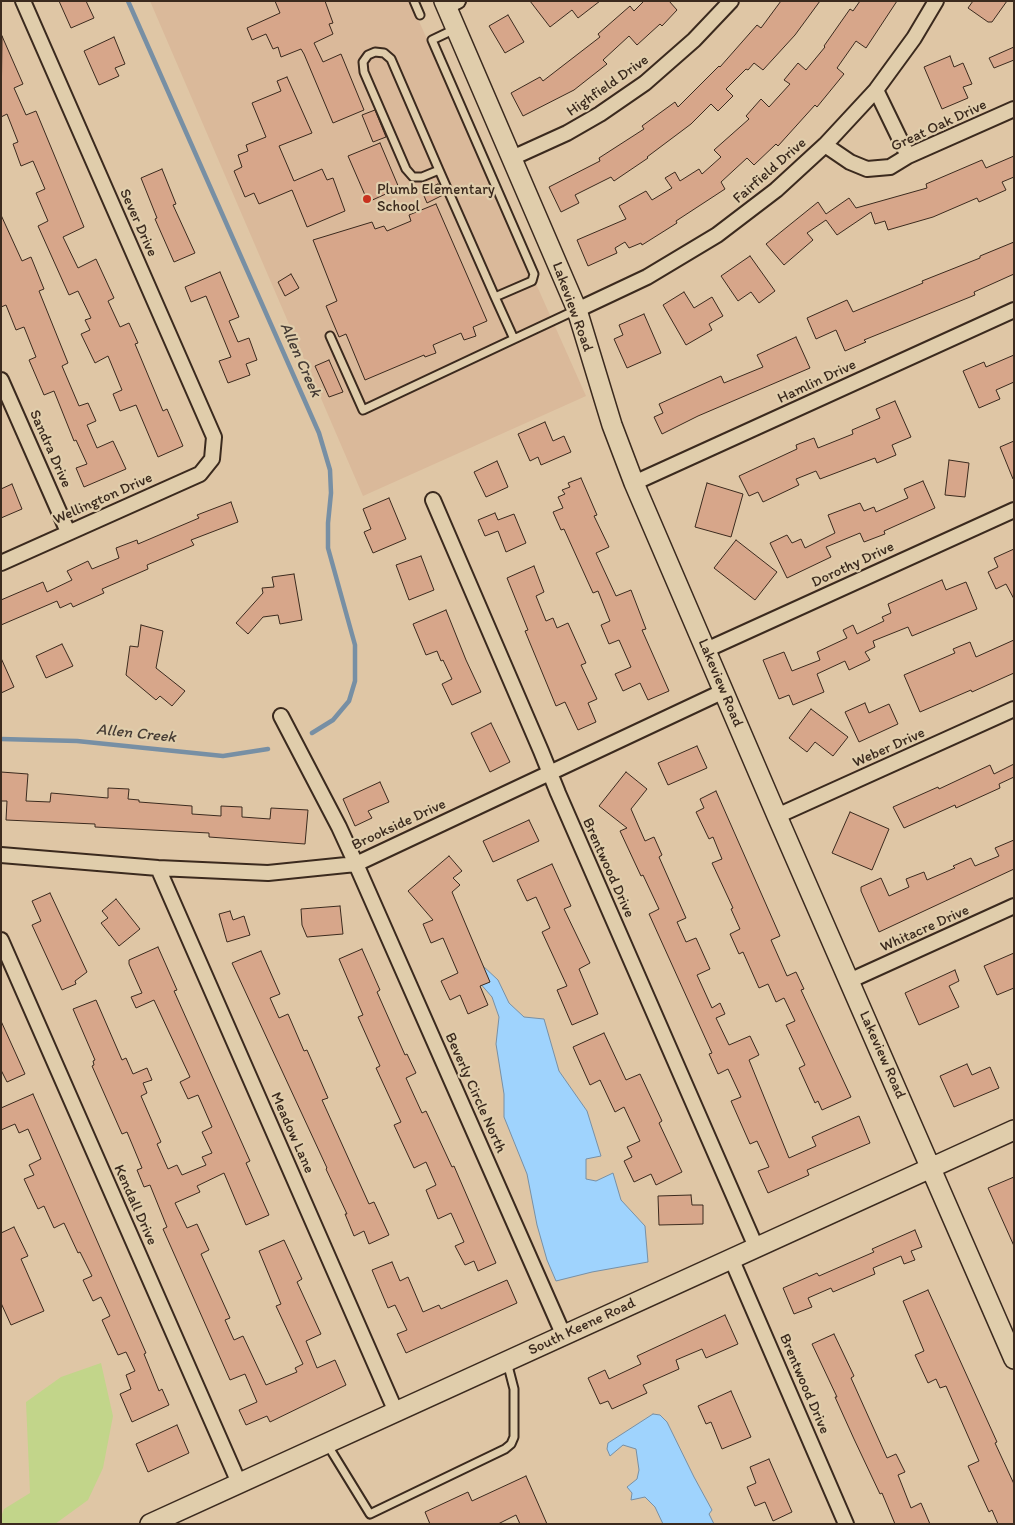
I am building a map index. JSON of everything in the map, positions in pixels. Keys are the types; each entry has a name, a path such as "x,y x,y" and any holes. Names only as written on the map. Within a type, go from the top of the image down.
{"street":[{"name":"Sever Drive","path":"23,1 214,437 212,459"},
{"name":"Highfield Drive","path":"512,158 567,133 600,114 645,83 694,40 731,1"},
{"name":"Fairfield Drive","path":"577,310 647,277 717,235 776,190 825,145 876,90 914,38 936,1"},
{"name":"Lakeview Road","path":"449,3 456,28 577,310 612,425 634,483 1014,1359"},
{"path":"876,90 908,156"},
{"name":"Great Oak Drive","path":"825,145 850,162 867,169 890,167 908,156 1014,109"},
{"name":"Hamlin Drive","path":"634,483 1014,310"},
{"name":"Sandra Drive","path":"1,380 68,532"},
{"name":"Wellington Drive","path":"1,563 200,474 212,459"},
{"name":"Brentwood Drive","path":"433,500 756,1247"},
{"name":"Dorothy Drive","path":"706,650 1014,510"},
{"name":"Brookside Drive","path":"1,855 158,868 268,873 356,864 724,691"},
{"name":"Weber Drive","path":"777,816 1014,709"},
{"name":"Beverly Circle North","path":"281,716 356,864 564,1336"},
{"name":"Meadow Lane","path":"158,868 396,1412"},
{"name":"Whitacre Drive","path":"849,981 1014,906"},
{"name":"Kendall Drive","path":"1,940 239,1483"},
{"name":"South Keene Road","path":"150,1524 1014,1130"},
{"name":"Brentwood Drive","path":"732,1258 846,1524"}],"lane":[{"path":"414,1 420,15"},
{"path":"456,28 432,40 534,274 532,281 495,297"},
{"path":"439,170 422,177 413,177 406,169 364,72 363,62 368,55 375,52 384,53 391,59 514,339"},
{"path":"330,336 363,410 577,310"},
{"path":"327,1444 370,1514 505,1449 511,1444 514,1437 515,1419 514,1389 507,1362"}],"shaded area":[{"name":"Plumb Elementary School","path":"150,1 410,1 586,396 363,496"}],"green space":[{"path":"101,1363 113,1416 103,1468 88,1500 55,1524 1,1524 4,1509 30,1493 26,1402 61,1377"}],"water":[{"path":"483,966 498,980 509,1003 524,1017 544,1019 559,1071 587,1111 601,1156 586,1159 586,1179 596,1181 613,1173 621,1200 645,1226 648,1262 592,1272 556,1281 547,1260 537,1225 527,1174 504,1117 504,1094 496,1044 499,1017 492,997 472,974"},
{"path":"653,1414 660,1415 667,1422 712,1510 709,1514 714,1524 663,1524 655,1507 645,1497 631,1500 632,1493 627,1487 637,1479 639,1470 636,1449 623,1445 610,1456 607,1449 608,1443"}],"building":[{"path":"59,1 86,1 94,18 71,28"},
{"path":"275,1 325,1 333,23 329,24 333,34 314,43 323,62 341,54 364,110 333,123 301,49 281,57 278,47 273,49 266,34 252,40 247,28 280,13"},
{"path":"530,1 600,1 578,18 572,10 550,27"},
{"path":"644,1 669,1 677,10 662,26 660,24 637,45 629,36 603,60 607,64 574,90 523,116 511,93 540,77 543,81 600,37 598,34 630,6 634,11"},
{"path":"781,1 820,1 795,35 763,70 754,63 726,89 733,96 718,111 711,104 691,124 648,158 614,181 611,177 575,195 579,203 561,212 549,187 600,161 599,158 644,129 642,126 675,102 678,107 720,67 757,25 761,28"},
{"path":"860,1 897,1 866,48 856,41 837,68 844,74 817,107 815,105 778,146 776,144 754,165 747,158 721,182 725,189 676,221 677,223 642,245 641,243 629,248 625,242 615,248 617,253 588,266 577,240 626,219 619,206 646,191 652,200 672,188 665,178 675,172 680,181 699,169 702,174 721,157 714,150 749,119 746,116 761,99 769,107 790,84 784,80 798,63 806,70 825,47 850,9 853,11"},
{"path":"973,1 1007,1 992,22 988,22 968,8"},
{"path":"508,15 524,42 505,53 489,26"},
{"path":"2,36 23,84 14,88 26,115 36,111 84,227 63,237 78,268 96,259 114,298 108,301 120,327 129,323 138,343 135,344 163,411 167,409 183,446 158,457 136,405 120,411 113,394 122,390 108,356 95,363 81,334 90,330 85,320 91,318 78,291 69,295 38,226 48,221 36,193 45,189 33,161 21,166 13,144 18,142 7,114 1,117"},
{"path":"114,37 125,64 115,68 119,76 99,85 84,51"},
{"path":"1014,47 1014,60 994,68 989,58"},
{"path":"950,56 954,67 963,63 972,84 963,87 968,98 942,109 924,67"},
{"path":"287,77 312,133 279,146 294,181 322,169 327,180 333,178 345,211 307,227 292,190 259,204 254,193 245,197 234,171 242,167 238,155 248,151 246,145 266,137 252,103 281,91 277,81"},
{"path":"375,110 386,137 373,142 362,115"},
{"path":"380,143 399,188 368,202 348,156"},
{"path":"1014,156 1014,177 1002,182 1006,190 979,202 977,198 933,217 888,230 885,221 875,224 871,212 837,235 826,220 807,233 813,240 784,265 766,244 818,202 826,214 849,198 856,208 927,188 926,184 982,160 986,168"},
{"path":"162,169 176,204 173,205 195,253 174,262 155,219 157,218 141,178"},
{"path":"438,184 443,195 427,203 422,191"},
{"path":"436,204 487,321 473,327 476,336 464,340 461,333 433,345 436,353 425,357 424,355 365,380 346,334 339,337 326,306 337,301 313,240 372,222 375,229 384,226 387,231 411,221 409,215"},
{"path":"1,215 22,261 31,257 44,289 39,291 68,363 62,366 79,406 88,403 96,421 87,425 97,448 113,441 126,469 84,487 76,468 87,464 76,440 74,441 54,391 44,395 29,360 36,357 24,327 16,330 6,305 1,307"},
{"path":"1014,242 1014,274 974,292 975,295 864,340 866,342 845,351 836,330 816,339 807,318 847,300 853,312"},
{"path":"750,256 775,291 759,303 751,292 738,301 721,276"},
{"path":"220,272 239,317 229,321 238,342 249,338 257,360 246,364 250,375 228,383 219,361 231,357 206,296 191,302 185,287"},
{"path":"291,274 299,288 285,296 278,282"},
{"path":"684,292 694,308 712,297 723,316 709,324 712,330 686,345 663,305"},
{"path":"644,314 661,353 627,368 614,339 623,335 619,325"},
{"path":"796,337 810,368 698,416 662,434 654,417 663,413 659,404 721,376 724,383 763,367 757,355"},
{"path":"1014,355 1014,382 996,390 1000,399 979,408 963,371 984,362 986,367"},
{"path":"329,360 343,392 329,397 315,366"},
{"path":"895,401 911,437 892,445 896,455 877,463 875,458 820,479 816,471 796,479 799,485 763,502 758,492 749,496 739,476 797,449 796,445 814,438 818,448 853,434 852,430 880,418 876,409"},
{"path":"545,422 553,441 564,436 571,452 541,465 538,457 530,461 518,434"},
{"path":"1014,441 1014,479 1013,479 1000,447"},
{"path":"949,460 969,463 965,497 945,495"},
{"path":"497,461 508,487 486,497 474,472"},
{"path":"581,478 597,515 594,516 609,547 596,553 616,596 631,590 646,629 642,630 669,691 648,700 640,683 623,691 615,674 631,667 619,640 609,644 601,625 610,621 598,591 593,593 564,529 561,530 553,512 563,508 558,497 565,494 562,490 570,487 568,483"},
{"path":"923,481 935,508 884,531 885,534 864,542 860,533 826,547 831,557 787,578 770,543 787,535 792,543 801,539 805,548 835,533 828,515 860,503 864,511 874,507 876,512 908,498 904,489"},
{"path":"707,483 743,494 731,537 695,527"},
{"path":"12,484 22,509 1,518 1,489"},
{"path":"389,498 406,539 373,553 364,532 371,529 363,509"},
{"path":"231,502 238,522 191,540 194,545 147,565 148,569 102,589 104,593 73,607 71,603 60,608 57,601 1,625 1,600 43,582 47,592 72,580 67,571 88,561 92,569 119,558 116,548 137,540 138,544 199,518 197,515"},
{"path":"495,513 498,520 514,514 526,543 506,552 498,531 485,536 478,520"},
{"path":"736,540 777,572 755,600 714,568"},
{"path":"1014,549 1014,599 1006,584 996,589 988,572 998,567 994,558"},
{"path":"421,556 434,590 409,600 396,565"},
{"path":"534,566 544,592 536,596 546,621 553,618 557,628 568,623 586,663 581,665 597,699 588,703 596,722 578,730 565,702 556,706 525,631 528,630 507,578"},
{"path":"294,574 302,620 280,624 278,615 263,617 248,634 236,623 263,593 262,588 274,587 272,577"},
{"path":"942,580 946,590 966,582 977,609 912,636 908,627 873,641 875,647 865,652 870,660 849,670 845,661 817,674 824,692 793,705 789,695 779,699 763,660 784,652 792,671 820,660 817,652 847,638 843,630 853,625 857,634 884,621 882,617 891,613 888,604"},
{"path":"446,610 481,692 452,705 442,684 452,679 443,660 441,661 437,651 426,655 413,624"},
{"path":"141,625 163,631 156,668 185,691 172,706 160,696 156,700 126,675 130,646 138,647"},
{"path":"1014,640 1014,673 920,712 904,675 955,653 953,649 970,642 976,657"},
{"path":"62,644 73,666 46,678 36,656"},
{"path":"1,658 14,687 1,693"},
{"path":"865,703 869,713 889,704 898,724 859,742 845,712"},
{"path":"811,709 848,737 833,756 815,742 807,752 789,738"},
{"path":"491,723 510,762 490,772 471,733"},
{"path":"697,746 707,768 668,785 658,763"},
{"path":"1014,764 1014,777 999,784 1000,788 956,808 955,805 904,828 893,807 938,787 939,789 990,765 994,774"},
{"path":"1,772 28,774 26,801 50,802 51,793 108,798 108,788 129,789 128,799 139,800 139,802 192,806 192,814 221,816 221,806 242,807 242,817 270,819 271,808 308,810 305,844 209,837 209,833 95,827 95,824 6,820 7,801 1,801"},
{"path":"626,772 647,789 631,809 645,841 654,837 662,855 659,857 686,918 677,922 686,942 696,938 710,969 697,975 712,1008 720,1003 725,1014 716,1018 729,1045 750,1036 759,1055 749,1060 789,1158 816,1146 812,1137 859,1116 870,1143 807,1170 809,1175 768,1193 758,1171 769,1167 757,1141 750,1144 731,1101 741,1097 728,1069 718,1074 709,1054 712,1053 649,914 659,909 620,831 627,828 599,806"},
{"path":"380,782 389,802 368,811 372,818 355,826 343,799"},
{"path":"716,791 780,936 771,940 787,976 796,972 804,989 801,990 851,1097 822,1110 818,1101 815,1103 799,1068 805,1065 786,1025 795,1021 784,998 776,1002 768,984 759,988 743,952 739,954 730,934 740,929 731,909 733,908 712,863 722,859 713,837 709,839 696,812 704,808 700,799"},
{"path":"850,812 889,829 872,870 832,853"},
{"path":"529,820 539,841 493,862 483,841"},
{"path":"1014,840 1014,869 879,932 861,887 881,878 889,896 909,887 906,879 924,872 927,880 955,868 953,866 971,858 975,866 999,856 995,848"},
{"path":"449,856 462,871 453,878 460,885 452,892 490,982 480,986 488,1005 468,1014 460,995 450,1000 441,981 458,973 443,938 431,943 423,924 433,920 408,891"},
{"path":"552,864 571,906 564,909 590,963 579,969 598,1014 572,1025 557,990 567,986 542,932 550,928 536,897 527,901 517,880"},
{"path":"50,893 87,972 75,981 76,984 62,990 32,925 41,921 32,901"},
{"path":"116,899 140,929 119,946 101,923 108,918 102,911"},
{"path":"340,906 343,934 307,937 302,925 301,909"},
{"path":"230,911 233,920 244,916 250,935 227,942 219,914"},
{"path":"158,947 177,990 174,991 250,1161 246,1163 269,1215 246,1225 224,1173 197,1186 200,1192 175,1203 187,1228 197,1224 209,1250 201,1254 230,1318 225,1320 234,1340 243,1336 266,1385 297,1372 295,1368 303,1364 276,1306 281,1304 259,1251 284,1240 302,1279 297,1282 321,1334 306,1341 317,1368 335,1360 346,1385 270,1422 267,1416 246,1425 239,1410 257,1402 245,1374 230,1380 163,1229 167,1227 150,1185 144,1187 137,1170 142,1168 127,1132 122,1134 92,1066 95,1060 73,1009 96,1000 122,1060 126,1058 133,1074 147,1068 152,1080 143,1083 147,1093 141,1096 161,1142 157,1144 168,1169 177,1165 182,1175 206,1165 202,1157 212,1153 202,1132 212,1127 198,1095 188,1099 180,1082 190,1077 154,1000 136,1008 131,997 142,993 129,960"},
{"path":"362,949 380,990 377,992 405,1055 407,1054 416,1073 406,1078 422,1113 426,1111 452,1167 454,1166 496,1263 478,1271 474,1261 465,1265 455,1246 464,1242 451,1213 438,1219 426,1190 436,1185 426,1162 414,1168 394,1125 401,1122 376,1068 380,1066 358,1017 363,1015 339,959"},
{"path":"261,951 280,994 270,998 279,1018 288,1014 304,1051 307,1050 328,1098 322,1100 369,1204 374,1202 389,1235 369,1244 364,1231 354,1236 345,1214 347,1214 327,1168 232,963"},
{"path":"1014,953 1014,988 997,995 984,966"},
{"path":"955,970 959,981 949,986 959,1007 919,1025 905,993"},
{"path":"1,1021 25,1074 7,1082 1,1070"},
{"path":"604,1033 626,1080 640,1074 662,1121 659,1123 682,1172 656,1185 651,1174 634,1182 624,1161 632,1157 627,1147 640,1141 624,1107 615,1112 600,1080 590,1085 573,1047"},
{"path":"967,1064 972,1075 990,1067 999,1088 954,1107 940,1076"},
{"path":"33,1094 146,1353 144,1354 159,1391 162,1389 169,1405 132,1422 120,1394 131,1389 126,1375 135,1371 126,1352 118,1355 102,1320 110,1316 101,1297 93,1301 83,1280 92,1276 80,1252 78,1253 64,1223 54,1228 44,1206 38,1209 24,1179 34,1175 29,1165 41,1159 28,1129 19,1133 15,1124 1,1130 1,1108"},
{"path":"1014,1177 1014,1246 988,1188"},
{"path":"691,1195 692,1205 703,1205 703,1224 659,1225 658,1196"},
{"path":"14,1227 28,1256 21,1259 44,1311 11,1325 1,1303 1,1233"},
{"path":"915,1230 922,1247 911,1251 915,1260 904,1264 901,1256 873,1268 875,1274 833,1292 831,1288 808,1298 812,1307 794,1314 783,1288 817,1273 819,1276 874,1252 872,1249"},
{"path":"392,1262 400,1281 408,1277 423,1312 439,1305 441,1309 507,1280 517,1303 406,1353 397,1334 407,1330 395,1305 388,1308 372,1270"},
{"path":"928,1290 1014,1484 1014,1524 998,1524 992,1510 989,1512 968,1466 979,1461 946,1386 940,1388 936,1379 928,1383 915,1355 924,1351 903,1301"},
{"path":"725,1315 738,1344 706,1358 702,1349 676,1360 679,1369 643,1385 647,1393 612,1409 608,1401 600,1404 588,1378 605,1370 609,1379 641,1364 637,1356"},
{"path":"834,1334 854,1376 851,1378 887,1458 896,1454 905,1472 898,1475 911,1508 921,1503 930,1524 895,1524 882,1493 880,1494 854,1439 812,1344"},
{"path":"731,1391 751,1437 722,1449 711,1422 706,1424 698,1406"},
{"path":"177,1425 189,1453 148,1472 136,1444"},
{"path":"769,1459 792,1512 773,1521 765,1502 755,1506 747,1487 756,1483 750,1467"},
{"path":"526,1476 547,1524 520,1524 516,1515 498,1524 430,1524 425,1512 468,1492 472,1501"}],"waterway":[{"name":"Allen Creek","path":"128,1 319,433 330,470 331,493 328,548 355,645 355,681 349,701 333,720 312,733"},
{"name":"Allen Creek","path":"1,739 77,741 223,756 268,749"}],"place":[{"name":"Plumb Elementary School","path":"367,199"}]}
